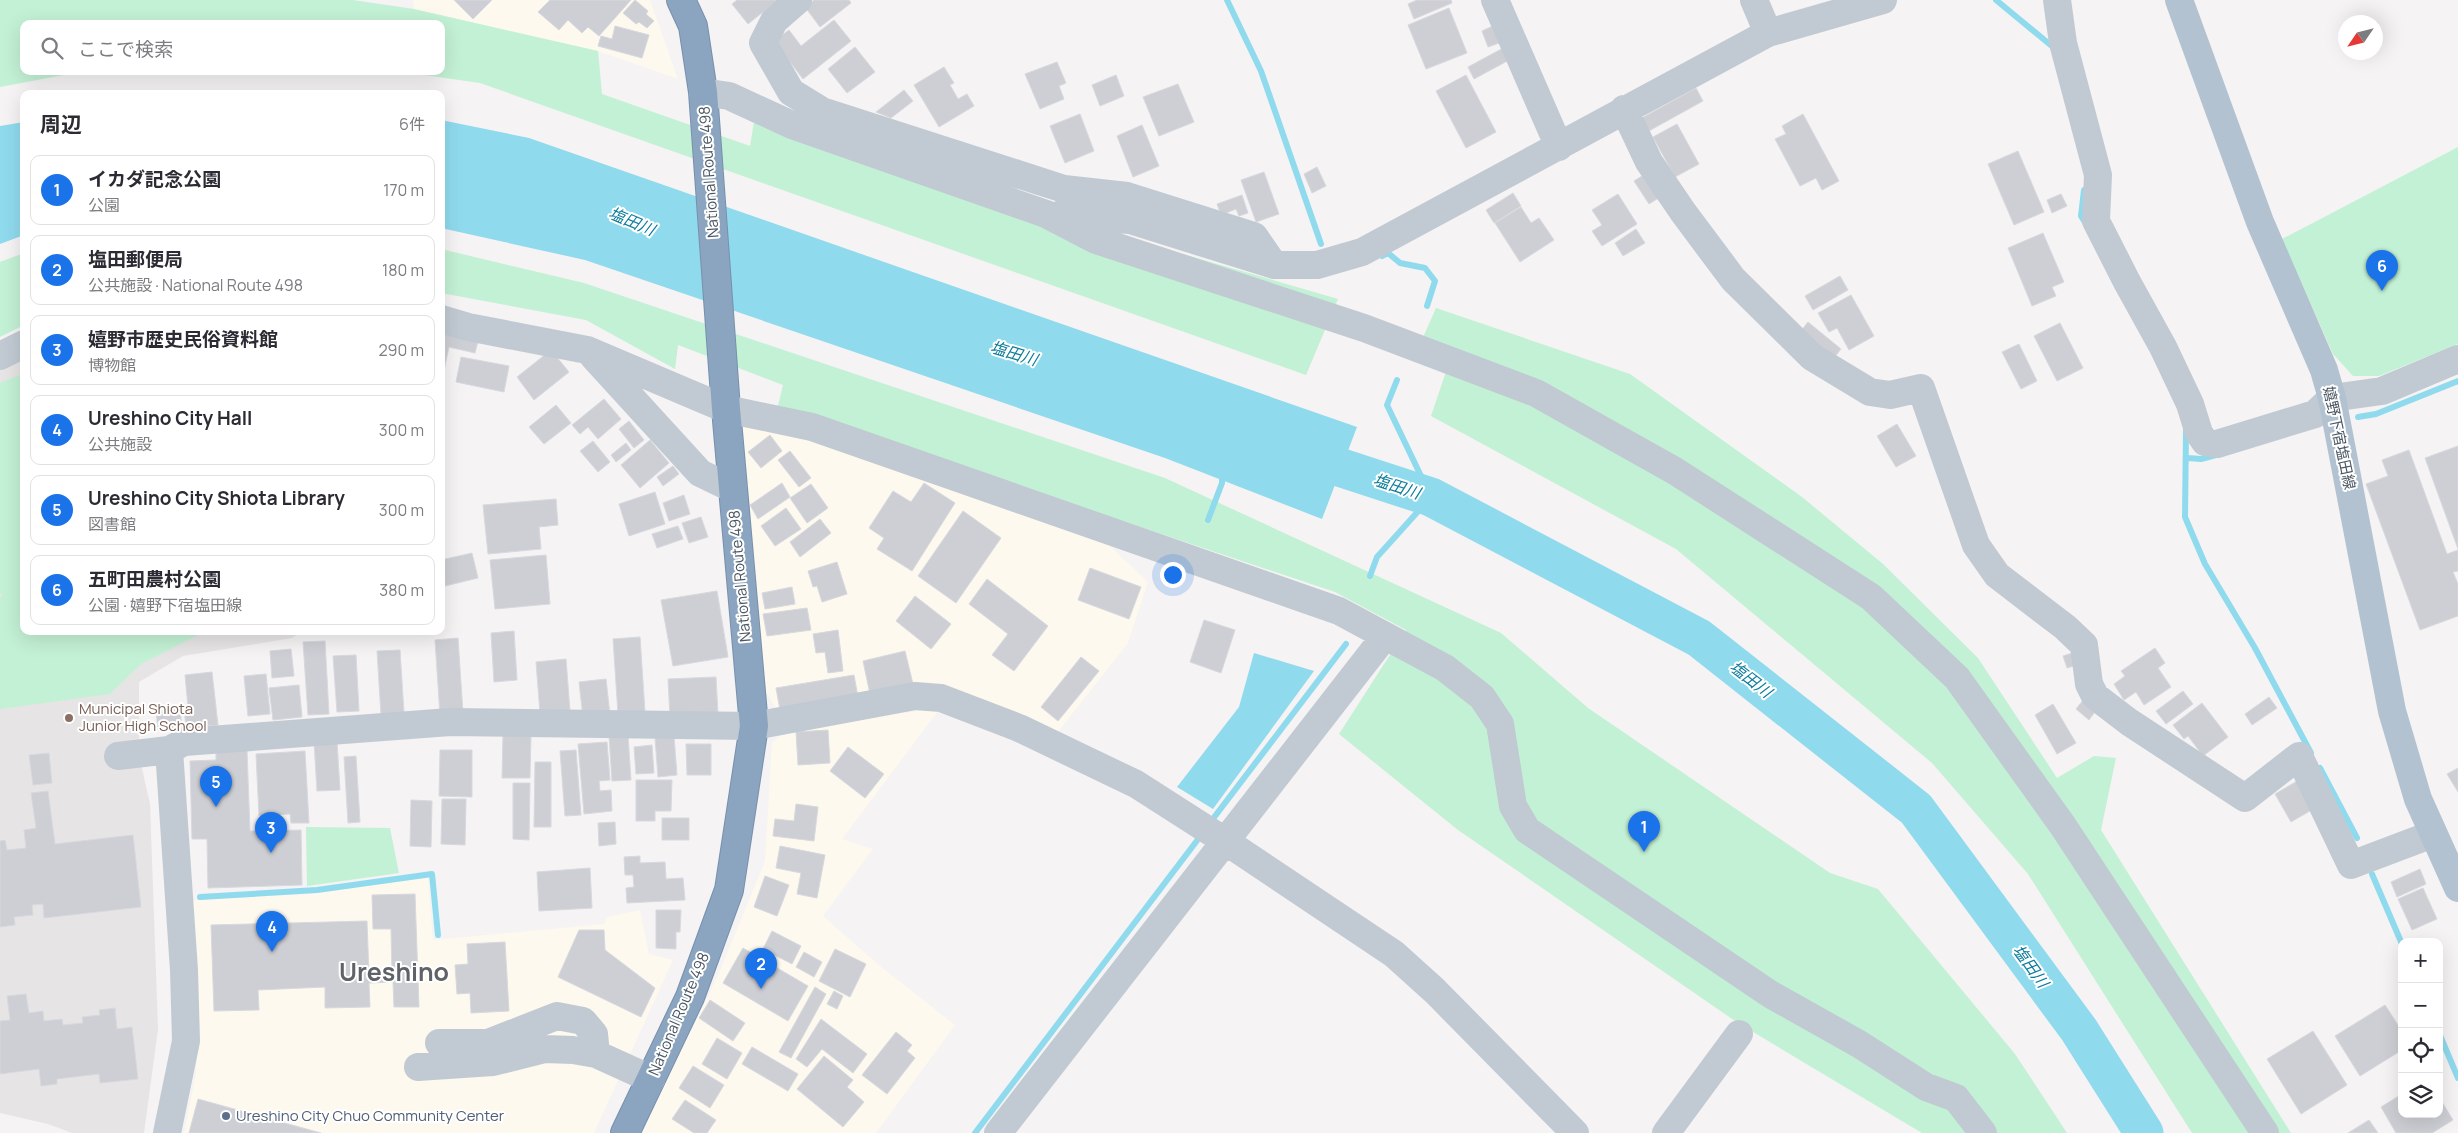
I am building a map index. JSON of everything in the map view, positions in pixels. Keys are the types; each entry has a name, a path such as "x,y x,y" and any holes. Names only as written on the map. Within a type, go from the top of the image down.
{"highway":[{"name":"National Route 498","path":"626,1133 690,997 729,890 754,726 726,409 703,92 693,26 681,0"}],"main road":[{"name":"嬉野下宿塩田線","path":"2179,0 2260,222 2324,370 2332,398 2392,711 2418,799 2458,888"}],"street":[{"path":"798,0 774,21 763,42 791,92 822,111 1064,189 1127,196 1254,236 1274,266"},
{"path":"1495,0 1559,147"},
{"path":"1754,0 1768,33"},
{"path":"1046,214 1130,220 1274,266 1317,265 1362,252 1768,33 1883,0"},
{"path":"2057,0 2063,43 2098,175 2096,221 2163,347 2190,404 2199,433 2205,442 2217,444 2315,414 2332,398 2382,391 2458,359"},
{"path":"703,92 729,96 792,125 1046,214 1096,240 1364,328 1536,392 1675,471 1870,597 1957,678 2064,826 2265,1133"},
{"path":"1624,109 1649,162 1683,212 1734,279 1812,357 1870,392 1890,395 1921,388 1976,545 1998,575 2066,627 2084,645 2089,684 2095,696 2129,722 2245,798 2299,756 2351,865 2433,834"},
{"path":"445,320 468,327 587,350 726,409 812,427 1339,611 1446,668 1482,697 1500,724 1513,806 1527,830 1770,994 1859,1044 1926,1087 1956,1098 1983,1133"},
{"path":"0,356 20,346"},
{"path":"587,350 700,473 733,489"},
{"path":"998,1133 1213,833 1385,636"},
{"path":"118,756 168,750 184,742 450,722 754,726 915,696 941,698 1019,728 1128,780 1213,833 1394,954 1434,991 1575,1133"},
{"path":"167,1133 186,1041 184,970 168,750"},
{"path":"439,1043 488,1043 557,1016 583,1021 594,1034 596,1054"},
{"path":"1666,1133 1739,1034"},
{"path":"418,1067 493,1062 545,1049 596,1054 651,1078"}],"shaded area":[{"path":"413,0 650,0 678,79 598,51 414,9"},
{"name":"Municipal Shiota Junior High School","path":"20,360 20,635 296,635 292,638 183,656 139,682 139,755 150,804 158,1029 144,1133 72,1133 48,1124 0,1113 0,370"},
{"path":"741,421 802,429 1096,533 1148,582 1128,643 1053,738 984,702 778,711 761,685"},
{"path":"941,707 842,839 873,849 823,916 880,966 955,1025 876,1133 641,1133 720,971 765,861 772,742 786,732"},
{"path":"428,877 433,940 604,924 607,917 640,910 649,954 673,960 594,1133 184,1133 196,1073 199,1021 192,900 308,894"}],"green space":[{"path":"0,0 353,0 414,9 598,51 602,94 750,146 754,122 1107,232 1338,299 1306,375 480,83 424,75 445,75 445,20 20,20 20,75 64,75 0,87"},
{"path":"2458,147 2458,344 2379,376 2353,376 2333,354 2282,239"},
{"path":"445,250 584,283 1165,478 1501,633 1588,708 1830,873 1878,889 2015,1054 2067,1133 1922,1133 1738,1023 1458,830 1339,734 1406,630 1335,592 778,406 783,385 678,345 675,369 586,320 445,294"},
{"path":"20,254 20,327 0,337 0,262"},
{"path":"1436,308 1630,374 1802,497 1883,564 1978,658 2057,778 2094,756 2116,758 2101,830 2291,1133 2192,1133 2028,874 1932,763 1676,549 1431,416 1453,351 1421,342"},
{"path":"20,375 20,635 198,635 141,664 110,694 0,709 0,598 2,595 0,592 0,383"},
{"path":"306,827 390,828 399,873 307,886"}],"water":[{"path":"445,121 529,138 1357,427 1322,519 1165,458 585,260 445,229"},
{"path":"20,123 20,236 0,244 0,126"},
{"path":"1254,653 1314,671 1213,809 1177,787 1239,707"}],"building":[{"path":"454,0 492,0 473,19"},
{"path":"550,0 631,0 599,36 588,27 582,33 568,20 559,30 538,12"},
{"path":"635,0 648,11 646,14 654,21 647,28 639,22 636,24 623,13"},
{"path":"737,0 778,0 748,24 732,4"},
{"path":"814,0 849,0 851,3 820,27 805,7"},
{"path":"1417,0 1451,0 1452,3 1414,19 1408,4"},
{"path":"1449,8 1467,53 1426,69 1408,25"},
{"path":"834,20 851,41 803,79 774,41 789,30 801,46"},
{"path":"1495,25 1502,42 1488,47 1482,31"},
{"path":"615,26 649,35 642,58 598,46 601,36 612,39"},
{"path":"855,47 875,72 847,93 828,69"},
{"path":"1505,47 1511,59 1474,79 1468,67"},
{"path":"1057,62 1066,83 1059,86 1064,99 1040,109 1025,74"},
{"path":"944,67 954,83 950,85 958,99 967,94 974,106 939,127 914,85"},
{"path":"1116,75 1124,96 1100,106 1092,85"},
{"path":"1466,75 1496,132 1466,148 1436,91"},
{"path":"1178,84 1194,122 1159,136 1143,97"},
{"path":"1696,88 1703,101 1647,132 1640,119"},
{"path":"904,90 913,101 891,118 876,112"},
{"path":"1080,114 1094,151 1065,163 1050,126"},
{"path":"1803,114 1839,181 1822,190 1816,178 1800,186 1775,139 1786,134 1782,126"},
{"path":"1677,124 1699,164 1675,177 1653,137"},
{"path":"1142,125 1159,166 1133,177 1117,136"},
{"path":"2018,151 2044,212 2014,225 1988,164"},
{"path":"1317,167 1326,186 1312,193 1304,174"},
{"path":"1650,171 1665,194 1649,204 1634,181"},
{"path":"1264,172 1279,214 1256,222 1241,180"},
{"path":"1513,193 1521,206 1494,223 1486,210"},
{"path":"1618,194 1637,224 1602,246 1592,231 1602,225 1592,210"},
{"path":"2061,194 2067,206 2052,213 2047,200"},
{"path":"1242,195 1248,213 1239,216 1236,209 1221,215 1217,204"},
{"path":"1521,207 1531,223 1539,218 1554,240 1520,262 1495,223"},
{"path":"1636,229 1645,243 1623,256 1615,243"},
{"path":"2043,233 2064,282 2052,287 2056,296 2032,306 2008,248"},
{"path":"1840,276 1848,290 1813,310 1805,296"},
{"path":"1851,295 1874,336 1849,350 1837,328 1829,332 1818,313"},
{"path":"1808,322 1841,349 1833,359 1800,332"},
{"path":"2060,323 2083,368 2057,381 2034,336"},
{"path":"446,329 479,337 475,353 449,347 445,366"},
{"path":"2019,344 2037,381 2021,389 2002,352"},
{"path":"551,350 569,372 534,400 517,377"},
{"path":"461,357 509,366 504,392 456,382"},
{"path":"604,399 621,419 598,439 588,427 580,434 572,425"},
{"path":"556,405 571,423 544,444 529,427"},
{"path":"629,421 644,440 634,448 619,429"},
{"path":"1897,424 1916,456 1896,467 1877,436"},
{"path":"770,435 782,451 761,468 748,452"},
{"path":"650,440 669,463 640,488 621,465"},
{"path":"593,441 610,462 598,472 580,451"},
{"path":"626,443 631,450 616,462 611,455"},
{"path":"2458,446 2458,549 2425,458"},
{"path":"2409,450 2447,554 2458,550 2458,571 2453,572 2458,584 2458,616 2420,630 2366,484 2388,476 2382,460"},
{"path":"790,451 811,478 799,487 778,460"},
{"path":"673,466 679,474 663,486 657,477"},
{"path":"782,483 790,497 758,519 750,505"},
{"path":"924,483 955,503 912,571 877,549 884,538 869,528 893,491 911,502"},
{"path":"811,484 828,508 807,523 790,498"},
{"path":"655,492 665,524 629,536 619,504"},
{"path":"684,495 690,514 669,521 663,503"},
{"path":"556,499 558,525 539,527 541,549 488,554 483,505"},
{"path":"786,508 801,529 775,546 761,526"},
{"path":"963,511 1001,538 956,603 918,576"},
{"path":"701,517 708,537 689,543 682,523"},
{"path":"820,519 831,533 800,557 790,542"},
{"path":"678,526 683,539 657,548 652,534"},
{"path":"472,553 478,578 445,586 445,559"},
{"path":"546,555 550,604 495,609 490,560"},
{"path":"837,562 847,594 822,602 817,586 813,587 808,571"},
{"path":"1090,568 1141,587 1129,619 1078,600"},
{"path":"987,579 1048,626 1014,671 992,655 1008,634 969,604"},
{"path":"792,587 795,604 765,609 762,593"},
{"path":"717,591 728,657 673,666 661,600"},
{"path":"915,596 951,624 931,649 896,621"},
{"path":"807,608 811,630 767,636 763,614"},
{"path":"1204,620 1235,630 1221,673 1190,662"},
{"path":"838,630 843,671 828,673 825,652 816,653 813,634"},
{"path":"514,631 517,680 494,682 491,633"},
{"path":"640,637 645,712 618,714 613,639"},
{"path":"458,638 463,713 440,715 435,640"},
{"path":"325,641 329,714 308,715 303,642"},
{"path":"2155,648 2165,663 2158,668 2171,687 2144,705 2136,692 2124,700 2114,684 2125,676 2121,671"},
{"path":"291,649 294,676 272,678 270,651"},
{"path":"400,650 404,713 381,715 377,651"},
{"path":"905,651 913,684 870,694 863,661"},
{"path":"2072,653 2077,665 2067,668 2063,656"},
{"path":"356,655 359,711 337,712 333,656"},
{"path":"1081,657 1099,671 1058,721 1041,707"},
{"path":"566,659 570,711 540,713 536,662"},
{"path":"212,672 218,725 186,728 184,707 188,707 185,675"},
{"path":"266,674 270,714 248,716 244,676"},
{"path":"854,675 858,697 780,710 776,688"},
{"path":"716,677 718,715 670,717 668,679"},
{"path":"606,679 610,715 583,717 579,682"},
{"path":"299,685 302,717 273,720 269,688"},
{"path":"2183,691 2193,704 2166,724 2156,711"},
{"path":"2269,697 2277,708 2252,725 2245,714"},
{"path":"2084,699 2097,709 2089,720 2076,709"},
{"path":"2202,703 2228,737 2203,756 2188,736 2184,739 2173,725"},
{"path":"2053,704 2076,743 2057,754 2035,715"},
{"path":"180,709 182,727 158,730 156,711"},
{"path":"828,730 830,763 798,765 796,732"},
{"path":"503,734 531,735 530,778 502,778"},
{"path":"628,735 631,780 612,781 609,736"},
{"path":"674,736 677,775 658,777 655,738"},
{"path":"337,741 340,790 317,791 314,742"},
{"path":"607,742 610,780 599,781 600,791 611,790 612,811 584,814 578,744"},
{"path":"686,744 711,744 711,775 687,775"},
{"path":"652,745 654,773 636,774 634,747"},
{"path":"848,747 884,774 865,798 830,771"},
{"path":"216,750 247,750 250,831 301,830 302,885 208,888 207,839 192,839 190,761 216,760"},
{"path":"440,750 472,750 472,797 439,796"},
{"path":"576,750 581,815 565,816 560,751"},
{"path":"305,751 309,823 291,823 290,814 259,816 256,754"},
{"path":"49,753 52,783 33,785 29,755"},
{"path":"356,756 360,822 348,823 344,757"},
{"path":"535,762 551,762 551,827 534,827"},
{"path":"2458,768 2458,792 2447,774"},
{"path":"636,780 672,780 671,811 655,811 655,821 636,821"},
{"path":"2299,780 2315,808 2291,822 2275,794"},
{"path":"513,783 530,783 529,840 513,839"},
{"path":"48,791 55,844 133,835 141,907 44,918 43,904 32,905 33,915 14,917 15,925 0,927 0,841 5,840 7,850 26,848 24,830 36,828 31,793"},
{"path":"442,799 466,799 465,845 441,844"},
{"path":"411,800 432,801 431,847 410,846"},
{"path":"796,804 818,807 814,841 773,836 775,819 794,821"},
{"path":"662,818 689,818 689,840 662,840"},
{"path":"615,822 616,844 599,846 598,823"},
{"path":"780,846 825,855 817,898 797,894 801,873 776,868"},
{"path":"640,856 640,863 665,862 666,879 683,878 685,900 627,903 626,888 634,887 633,875 625,875 624,857"},
{"path":"590,868 592,908 539,911 537,872"},
{"path":"2420,869 2426,884 2397,897 2391,882"},
{"path":"765,876 789,885 777,916 754,907"},
{"path":"2423,888 2437,919 2412,930 2398,899"},
{"path":"415,894 419,1007 394,1007 393,982 369,983 370,1007 325,1008 325,987 258,990 259,1010 214,1011 211,925 367,921 369,975 392,974 391,929 373,929 372,895"},
{"path":"656,910 681,910 680,932 676,932 676,949 656,948"},
{"path":"579,930 604,930 605,950 655,988 641,1017 558,977"},
{"path":"772,931 801,946 792,964 763,949"},
{"path":"505,942 509,1011 471,1013 470,993 457,994 455,965 468,964 467,944"},
{"path":"743,948 808,986 788,1021 723,983"},
{"path":"835,949 866,964 850,997 819,981"},
{"path":"804,952 822,962 814,977 796,967"},
{"path":"815,987 826,994 791,1058 779,1052"},
{"path":"834,991 843,996 837,1009 827,1004"},
{"path":"26,994 29,1013 43,1011 44,1021 62,1019 63,1025 83,1023 82,1017 100,1015 99,1010 115,1008 117,1029 132,1027 138,1079 100,1083 99,1074 57,1079 57,1084 41,1086 39,1069 0,1074 0,1021 10,1020 7,996"},
{"path":"710,1000 745,1023 733,1041 699,1018"},
{"path":"2385,1005 2398,1025 2398,1052 2360,1076 2335,1036"},
{"path":"821,1019 867,1054 853,1073 822,1049 807,1067 796,1059"},
{"path":"2313,1031 2347,1085 2301,1114 2267,1059"},
{"path":"896,1032 912,1045 907,1051 915,1058 887,1094 862,1075"},
{"path":"717,1038 742,1053 727,1079 702,1064"},
{"path":"752,1047 798,1074 788,1091 742,1064"},
{"path":"824,1056 853,1080 847,1087 864,1102 843,1127 797,1089"},
{"path":"693,1066 724,1085 710,1108 679,1088"},
{"path":"2398,1096 2398,1118 2443,1118 2443,1104 2453,1120 2432,1133 2396,1133 2381,1107"},
{"name":"Ureshino City Chuo Community Center","path":"198,1099 321,1133 189,1133"},
{"path":"685,1100 716,1120 707,1133 694,1133 672,1119"},
{"path":"2369,1120 2378,1133 2348,1133"}],"waterway":[{"path":"1227,0 1261,71 1321,244"},
{"path":"1996,0 2053,47"},
{"path":"2084,190 2081,216 2086,224"},
{"path":"1382,256 1388,253 1400,263 1425,268 1435,281 1427,306"},
{"path":"1370,576 1377,557 1431,497 1387,405 1397,380"},
{"path":"2358,417 2376,414 2458,381"},
{"path":"2186,430 2185,517 2205,564 2255,648 2311,753"},
{"name":"塩田川","path":"1294,447 1342,468 1431,497 1699,638 1916,809 2079,1030 2144,1133"},
{"path":"2188,458 2201,459 2216,455"},
{"path":"1208,520 1222,483 1222,472"},
{"path":"1209,824 1346,644"},
{"path":"2320,768 2357,838"},
{"path":"975,1133 1202,834"},
{"path":"200,897 317,890 432,874 438,935"},
{"path":"2372,874 2399,938"},
{"path":"2443,1042 2458,1078"}],"place":[{"name":"五町田農村公園","path":"2382,291"},
{"name":"Municipal Shiota Junior High School","path":"69,718"},
{"name":"Ureshino City Shiota Library","path":"216,807"},
{"name":"イカダ記念公園","path":"1644,852"},
{"name":"嬉野市歴史民俗資料館","path":"271,853"},
{"name":"Ureshino City Hall","path":"272,952"},
{"name":"塩田郵便局","path":"761,989"},
{"name":"Ureshino City Chuo Community Center","path":"226,1116"}],"district":[{"name":"Ureshino","path":"394,972"}]}
